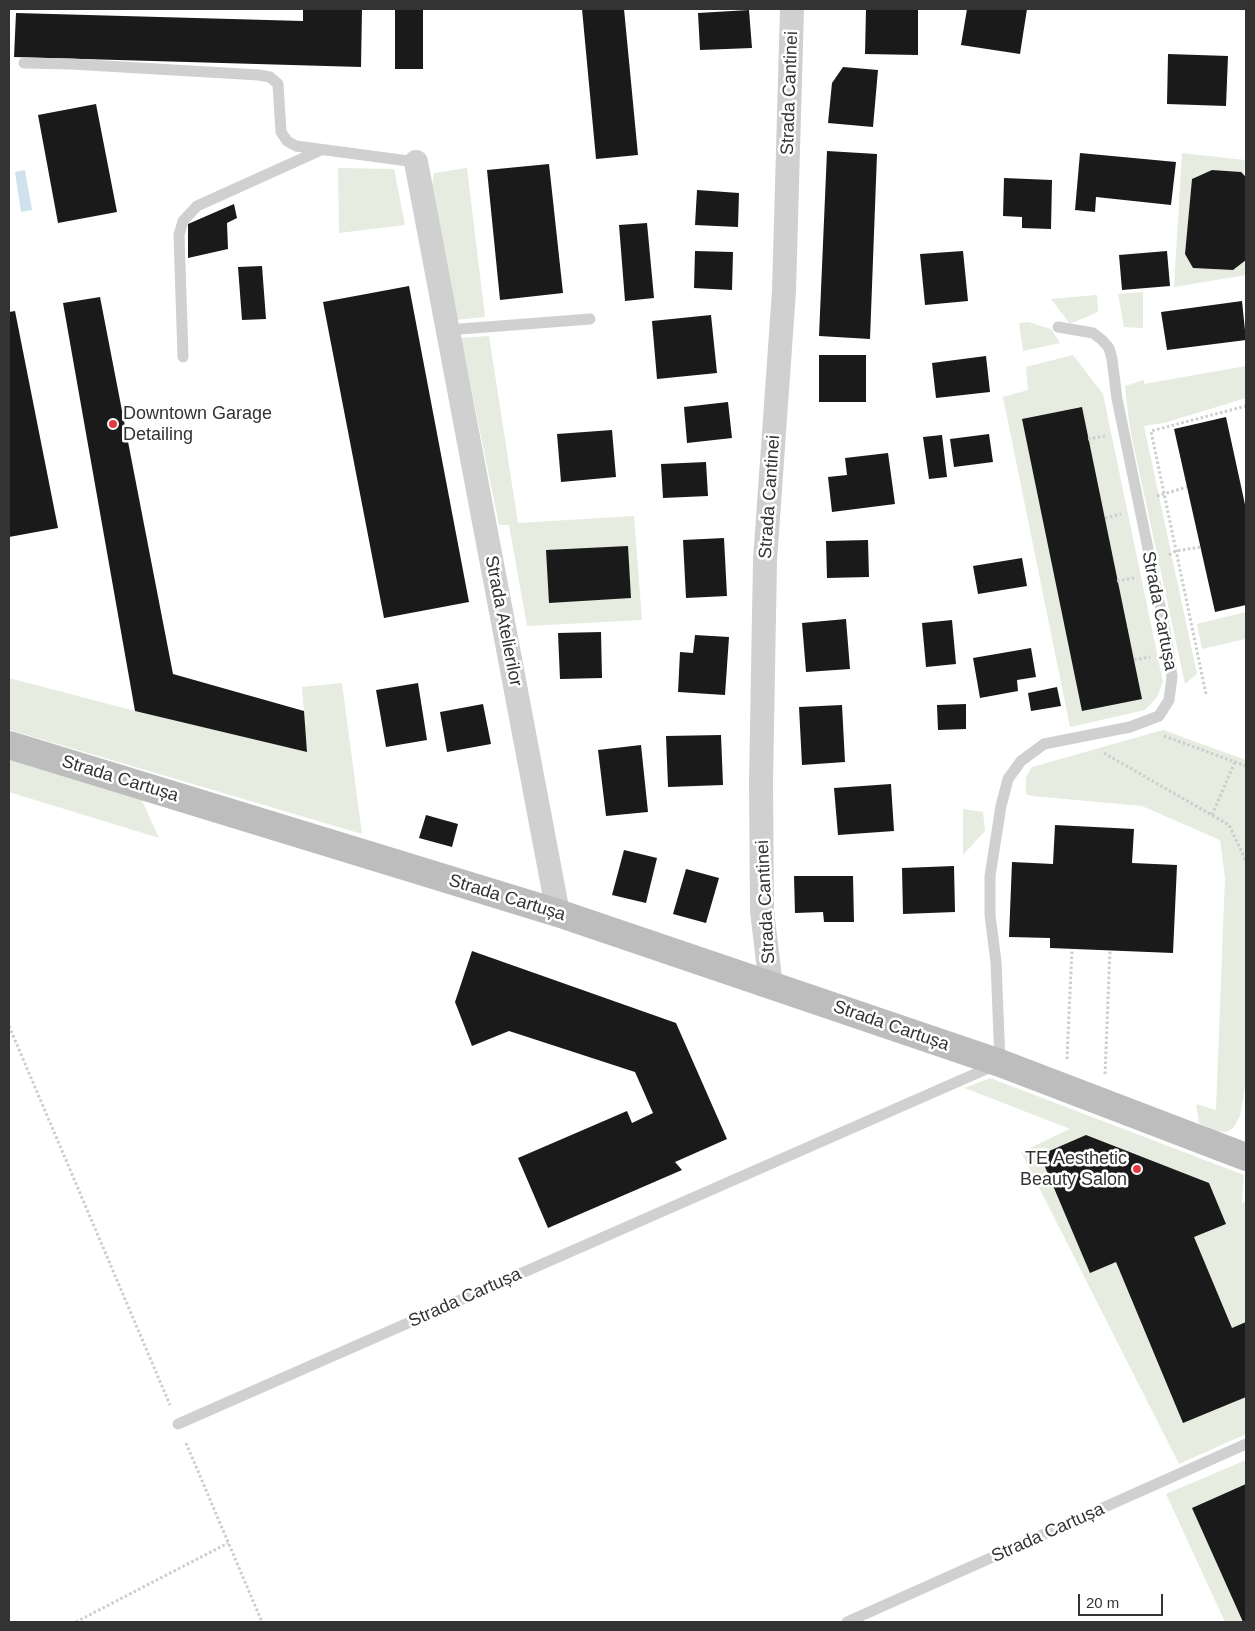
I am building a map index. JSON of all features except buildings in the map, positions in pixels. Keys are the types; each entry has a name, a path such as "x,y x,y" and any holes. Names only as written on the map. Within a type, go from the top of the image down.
{"street":[{"name":"Strada Cantinei","path":"771,986 762,911 761,813 765,560 784,291 792,9"},
{"name":"Strada Atelierilor","path":"416,162 558,913"},
{"name":"Strada Cartușa","path":"9,745 558,913 1000,1064 1246,1157"}],"lane":[{"path":"24,63 81,64 270,77 278,84 281,132 286,141 296,146 416,162"},
{"path":"183,357 179,235 183,220 197,206 322,150"},
{"path":"448,330 590,319"},
{"name":"Strada Cartușa","path":"178,1424 1000,1064 996,962 990,915 990,876 1003,797 1008,779 1021,761 1044,744 1136,725 1159,716 1169,700 1172,676 1167,640 1137,502 1109,348 1093,333 1058,328"},
{"name":"Strada Cartușa","path":"848,1622 1246,1444"}],"path":[{"path":"1206,694 1151,432 1246,406"},
{"path":"1137,502 1187,487"},
{"path":"1150,563 1176,552 1201,547"},
{"path":"1136,725 1246,766"},
{"path":"1088,736 1104,753 1229,824 1246,861"},
{"path":"1212,815 1235,762"},
{"path":"1066,1063 1072,949"},
{"path":"1105,1076 1110,950"},
{"path":"9,1026 262,1622"},
{"path":"76,1622 228,1543"}],"shaded area":[{"path":"1182,153 1245,160 1244,176 1240,172 1212,170 1192,179 1185,254 1193,268 1233,270 1246,260 1246,275 1174,287"},
{"path":"338,168 394,169 405,225 339,233"},
{"path":"467,168 485,317 456,320 432,185 434,173"},
{"path":"1143,292 1143,328 1124,327 1118,294"},
{"path":"1097,295 1098,312 1070,324 1051,299"},
{"path":"1028,322 1051,329 1060,343 1023,351 1019,323"},
{"path":"489,336 518,523 634,516 642,620 527,626 509,525 499,525 461,338"},
{"path":"1073,355 1103,394 1163,682 1157,697 1145,710 1070,727 1003,397 1028,390 1026,367"},
{"path":"1246,366 1246,398 1164,423 1144,426 1197,674 1185,684 1130,429 1125,386 1144,380 1144,384"},
{"path":"1246,612 1245,639 1202,649 1197,624"},
{"path":"9,678 135,711 307,752 302,687 342,683 362,834 10,730"},
{"path":"1163,730 1246,760 1246,1081 1240,1116 1234,1127 1227,1132 1213,1131 1199,1123 1196,1104 1216,1110 1225,878 1220,840 1142,806 1026,794 1026,777 1032,767"},
{"path":"9,758 140,796 159,838 9,792"},
{"path":"963,809 983,812 985,831 963,855"},
{"path":"990,1078 1244,1175 1242,1203 1246,1201 1246,1434 1179,1464 1021,1152 1070,1129 965,1088"},
{"path":"1246,1460 1246,1622 1225,1622 1166,1494"}],"water":[{"path":"25,170 32,210 21,212 15,172"}],"place":[{"name":"Downtown Garage Detailing","path":"113,424"},
{"name":"TE Aesthetic Beauty Salon","path":"1137,1169"}]}
